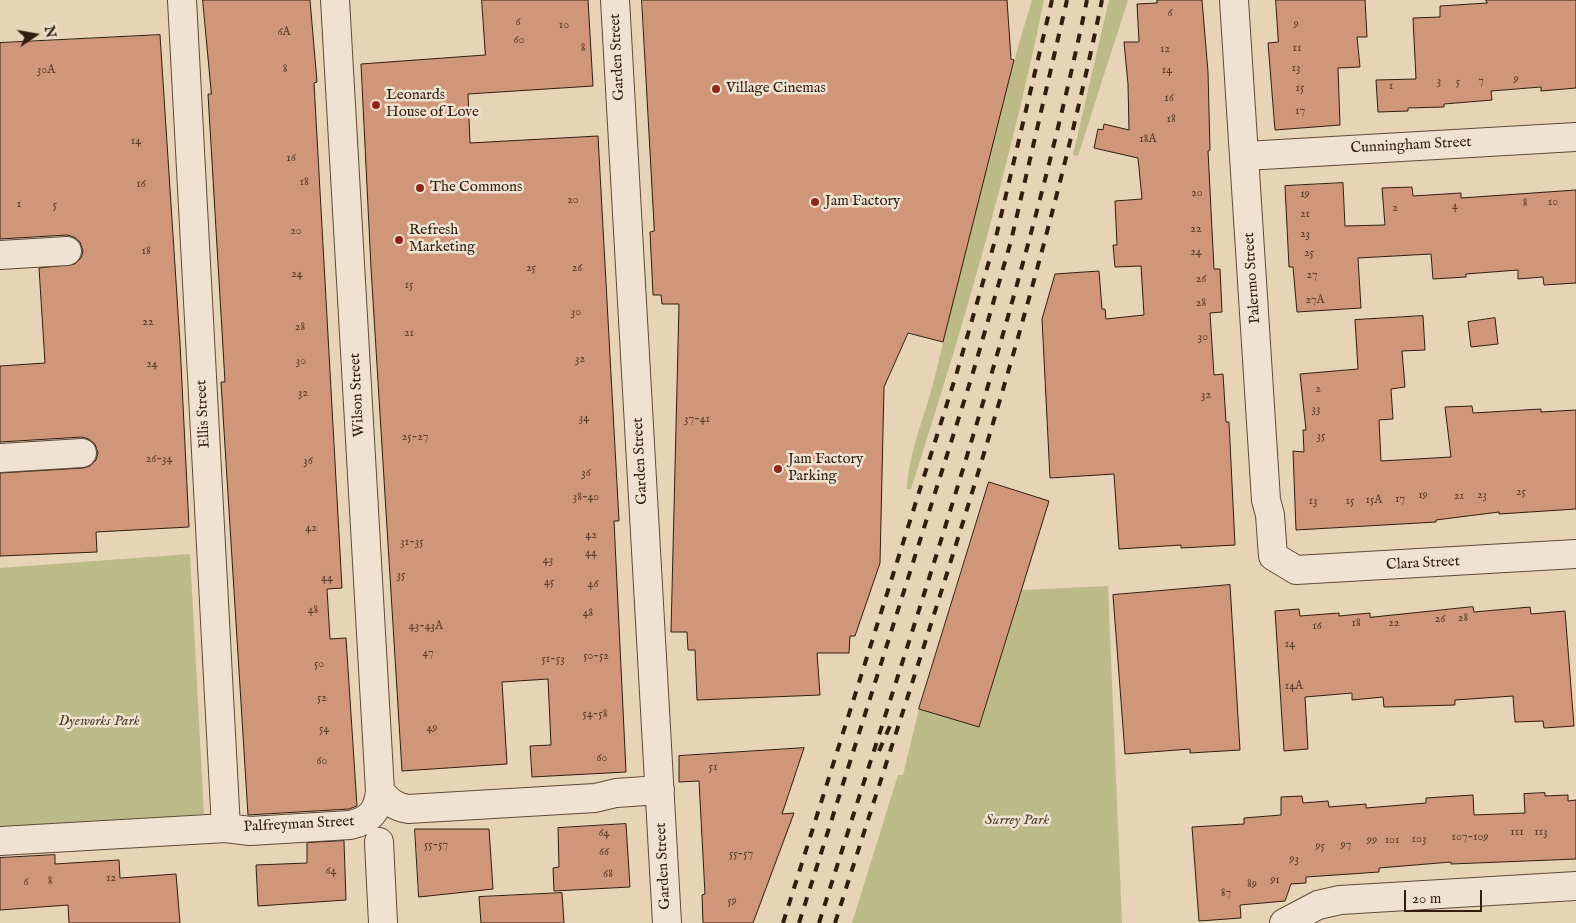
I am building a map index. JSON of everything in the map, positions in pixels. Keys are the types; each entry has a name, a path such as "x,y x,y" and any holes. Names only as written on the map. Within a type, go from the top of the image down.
{"street":[{"name":"Ellis Street","path":"182,0 226,828"},
{"name":"Wilson Street","path":"335,0 380,791"},
{"name":"Garden Street","path":"615,0 667,923"},
{"name":"Palermo Street","path":"1234,0 1266,500 1270,515 1273,556"},
{"name":"Cunningham Street","path":"1245,156 1576,137"},
{"path":"0,255 67,251"},
{"path":"0,458 82,453"},
{"name":"Clara Street","path":"1273,556 1296,570 1576,554"},
{"path":"380,791 388,801 400,808 408,809 595,798 616,793 660,790"},
{"name":"Palfreyman Street","path":"0,842 226,828 250,831 360,823 374,814 379,805 380,791"},
{"path":"379,842 383,923"},
{"path":"1284,923 1318,905 1340,900 1576,886"}],"green space":[{"path":"1032,0 1044,0 1001,185 949,368 911,489 907,489 914,446 935,376 1005,93"},
{"path":"1109,0 1128,0 1078,156 1073,155"},
{"name":"Dyeworks Park","path":"190,554 204,814 0,831 0,568"},
{"name":"Surrey Park","path":"1108,586 1122,923 852,923 898,775 903,775 919,709 979,727 1022,590"}],"building":[{"path":"203,0 310,0 317,82 314,83 342,588 327,589 330,639 346,638 357,806 349,809 248,815 221,382 225,382 208,94 211,94"},
{"path":"482,0 588,0 593,86 468,94 470,143 598,136 619,521 614,521 626,772 532,777 530,746 551,745 548,679 502,682 507,764 402,771 371,268 361,64 485,55"},
{"name":"Jam Factory","path":"642,0 1007,0 1011,59 1014,60 943,342 908,333 884,387 880,563 855,636 850,636 849,653 817,653 820,695 697,700 695,650 688,650 687,632 671,632 679,304 662,304 661,295 653,295 650,232 654,231"},
{"path":"1157,0 1202,0 1208,72 1210,150 1208,151 1214,269 1220,269 1222,312 1210,313 1214,375 1223,374 1226,422 1229,422 1235,545 1181,548 1181,545 1119,549 1114,474 1050,478 1042,319 1055,274 1099,271 1102,309 1105,309 1106,319 1144,315 1141,266 1115,267 1113,245 1117,245 1115,201 1142,199 1138,158 1094,148 1098,129 1103,130 1104,124 1129,130 1128,84 1124,42 1139,42 1137,4 1157,3"},
{"path":"1276,0 1365,0 1367,37 1357,37 1360,67 1338,68 1340,125 1275,130 1268,43 1278,42"},
{"path":"1486,0 1576,0 1576,88 1541,91 1541,87 1491,91 1492,100 1444,104 1444,107 1408,108 1408,111 1378,112 1376,80 1416,79 1413,18 1440,17 1440,6 1487,3"},
{"path":"160,35 180,343 189,527 96,532 97,552 0,556 0,473 83,468 90,466 96,460 98,453 95,444 89,439 82,437 0,442 0,366 45,363 39,268 75,264 81,258 83,251 80,242 74,237 67,235 0,239 0,43"},
{"path":"1343,183 1345,226 1385,225 1382,188 1412,187 1413,196 1461,193 1461,198 1576,190 1576,283 1544,285 1543,277 1518,279 1518,270 1433,279 1431,254 1358,258 1361,308 1297,312 1293,267 1289,267 1285,186"},
{"path":"1423,316 1425,350 1402,351 1405,387 1391,389 1393,419 1379,420 1381,461 1451,457 1445,407 1472,406 1473,413 1541,409 1541,412 1576,410 1576,509 1499,514 1499,512 1436,520 1436,522 1296,530 1293,451 1304,452 1303,430 1306,430 1300,374 1358,369 1355,320"},
{"path":"1495,318 1498,344 1471,347 1468,322"},
{"path":"989,482 1049,501 979,727 919,709"},
{"path":"1230,585 1240,750 1190,753 1190,749 1125,754 1113,595"},
{"path":"1473,607 1474,612 1530,607 1531,614 1565,611 1574,726 1544,728 1543,721 1515,722 1513,696 1455,700 1455,705 1384,707 1383,697 1352,700 1352,693 1305,697 1308,749 1284,751 1275,611 1299,609 1300,616 1339,613 1339,616 1370,613 1370,617"},
{"path":"804,748 782,814 794,813 753,923 703,923 702,895 705,894 699,781 679,782 679,756"},
{"path":"1545,793 1545,796 1568,795 1568,801 1576,800 1576,859 1451,864 1451,862 1379,868 1379,872 1306,877 1306,883 1291,884 1285,901 1240,905 1241,918 1199,921 1192,827 1244,824 1244,818 1281,815 1281,797 1302,796 1303,803 1328,801 1329,807 1366,804 1366,808 1426,803 1426,798 1473,795 1474,815 1525,813 1524,794"},
{"path":"626,824 630,887 554,891 553,868 559,867 558,828"},
{"path":"415,829 489,829 493,889 419,897"},
{"path":"344,841 346,900 258,906 256,865 307,863 307,843"},
{"path":"55,855 55,864 119,860 120,878 176,874 180,923 69,923 68,905 0,910 0,858"},
{"path":"562,893 564,923 481,923 479,897"}],"railway":[{"path":"783,923 957,372 996,237 1052,0"},
{"path":"799,923 972,376 1011,241 1067,0"},
{"path":"819,923 929,580 999,350 1031,234 1087,0"},
{"path":"835,923 945,580 1015,350 1076,117 1102,0"},
{"path":"879,751 893,719"}],"place":[{"name":"Village Cinemas","path":"716,89"},
{"name":"Leonards House of Love","path":"376,105"},
{"name":"The Commons","path":"420,188"},
{"name":"Jam Factory","path":"815,202"},
{"name":"Refresh Marketing","path":"399,240"},
{"name":"Jam Factory Parking","path":"778,469"}]}
